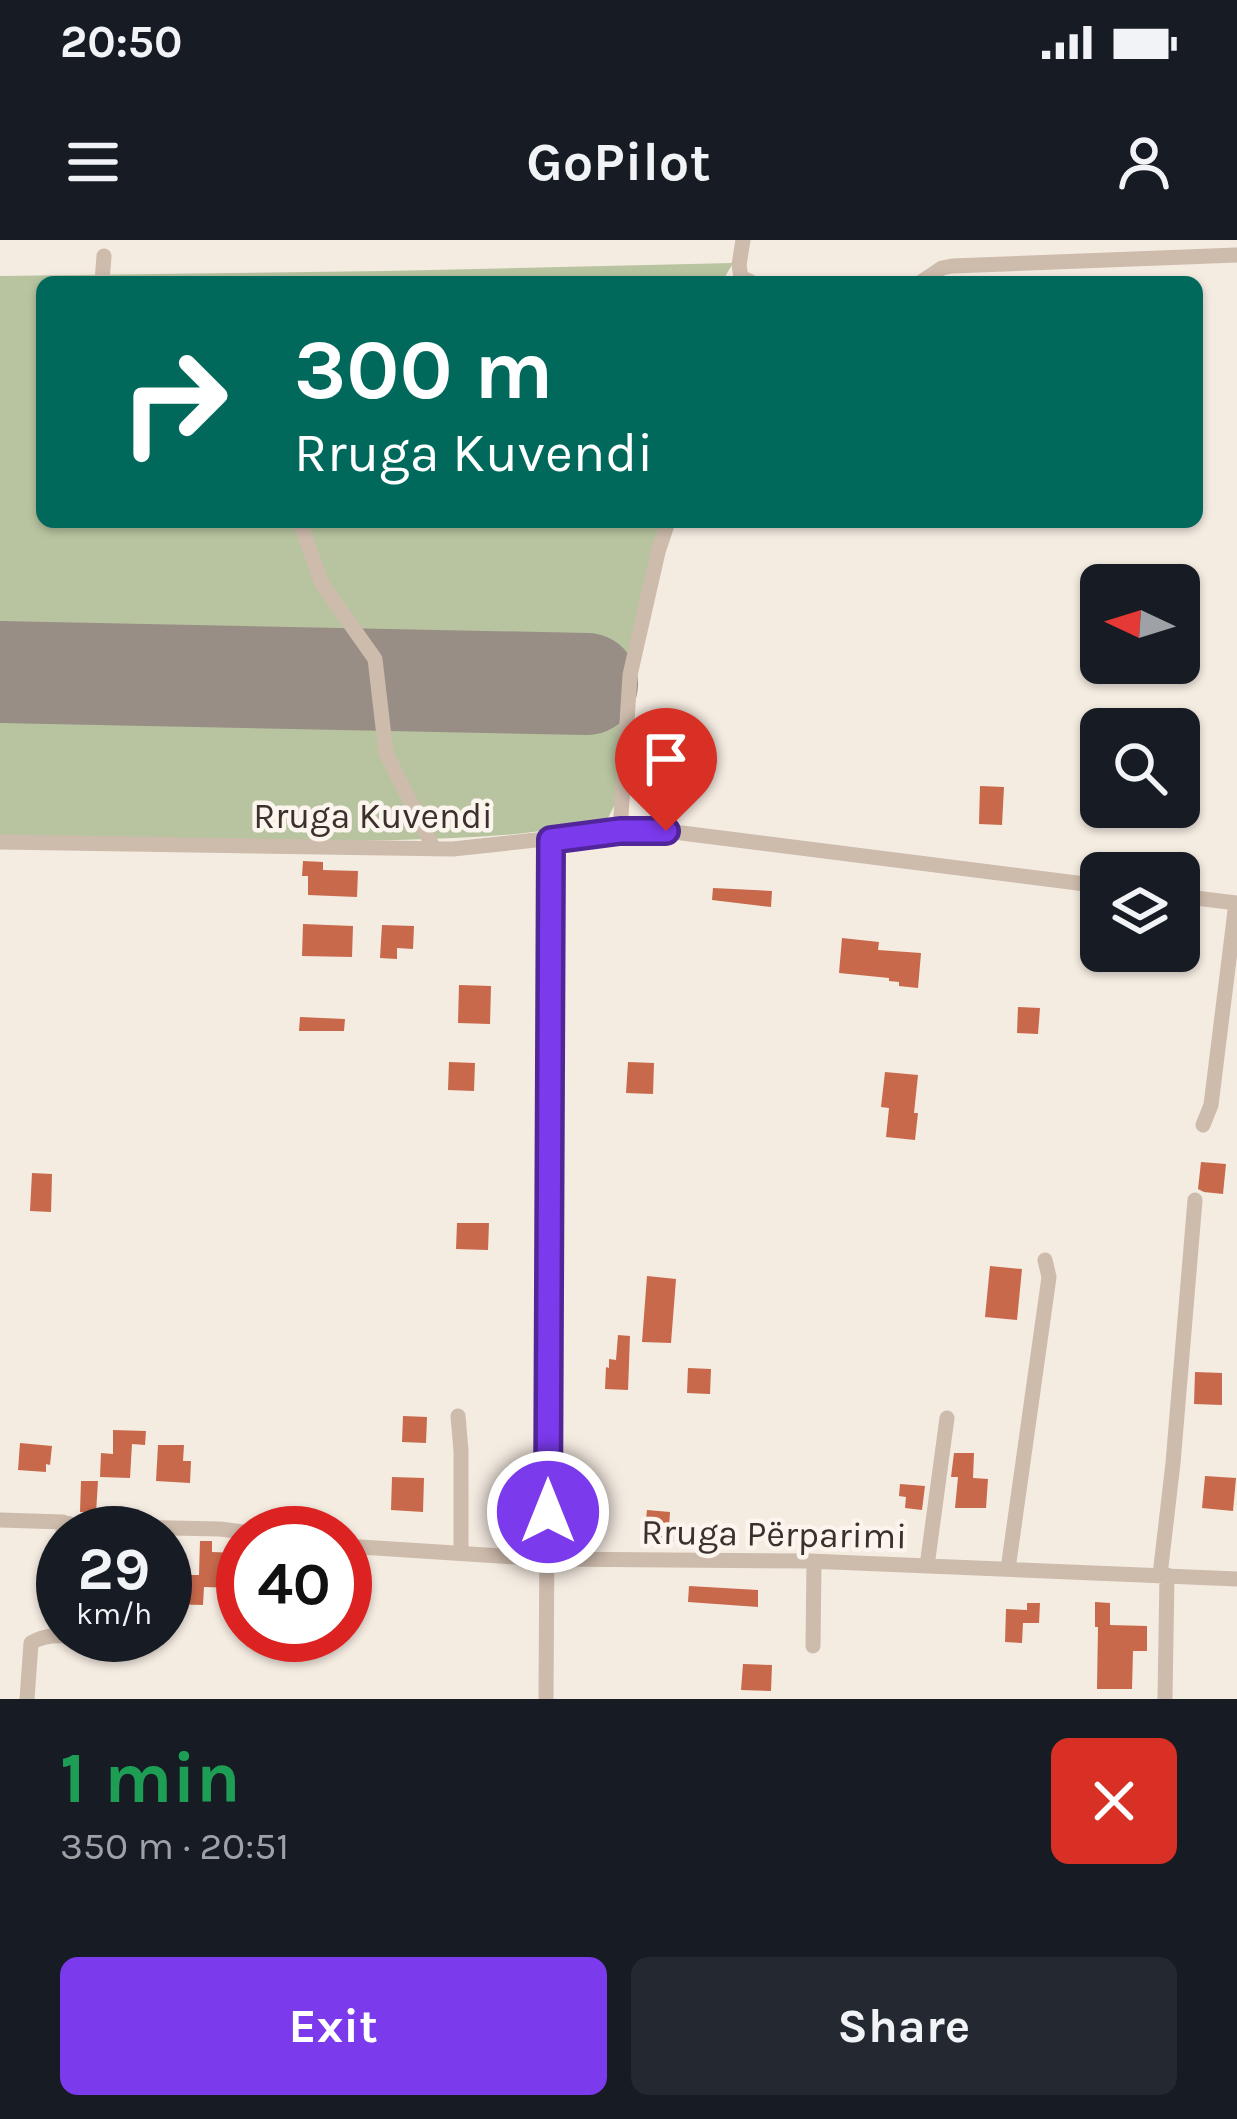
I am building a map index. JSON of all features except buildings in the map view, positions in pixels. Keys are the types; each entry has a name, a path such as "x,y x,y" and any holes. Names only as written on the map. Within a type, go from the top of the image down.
{"street":[{"path":"739,276 743,240"},
{"path":"930,276 952,266 1237,255"},
{"path":"102,276 104,256"},
{"path":"302,528 322,584 375,658 386,753 434,849"},
{"path":"620,831 633,652 666,528"},
{"name":"Rruga Kuvendi","path":"0,842 434,849 666,831 1080,883"},
{"path":"546,1699 551,840"},
{"path":"1200,899 1236,903 1211,1105 1203,1125"},
{"path":"1165,1699 1164,1575 1195,1201"},
{"path":"1008,1569 1049,1277 1045,1259"},
{"path":"458,1416 461,1552"},
{"name":"Rruga Përparimi","path":"927,1566 946,1418"},
{"path":"0,1520 36,1524"},
{"name":"Rruga Përparimi","path":"372,1547 547,1559 814,1562 1237,1579"},
{"path":"813,1646 814,1562"},
{"path":"27,1699 31,1643 36,1639"}],"green space":[{"path":"733,263 725,276 36,276 36,528 662,528 615,804 608,818 530,833 398,840 0,837 0,276"}],"runway":[{"path":"0,672 587,684"}],"route":[{"path":"548,1512 551,840 666,831"}]}
